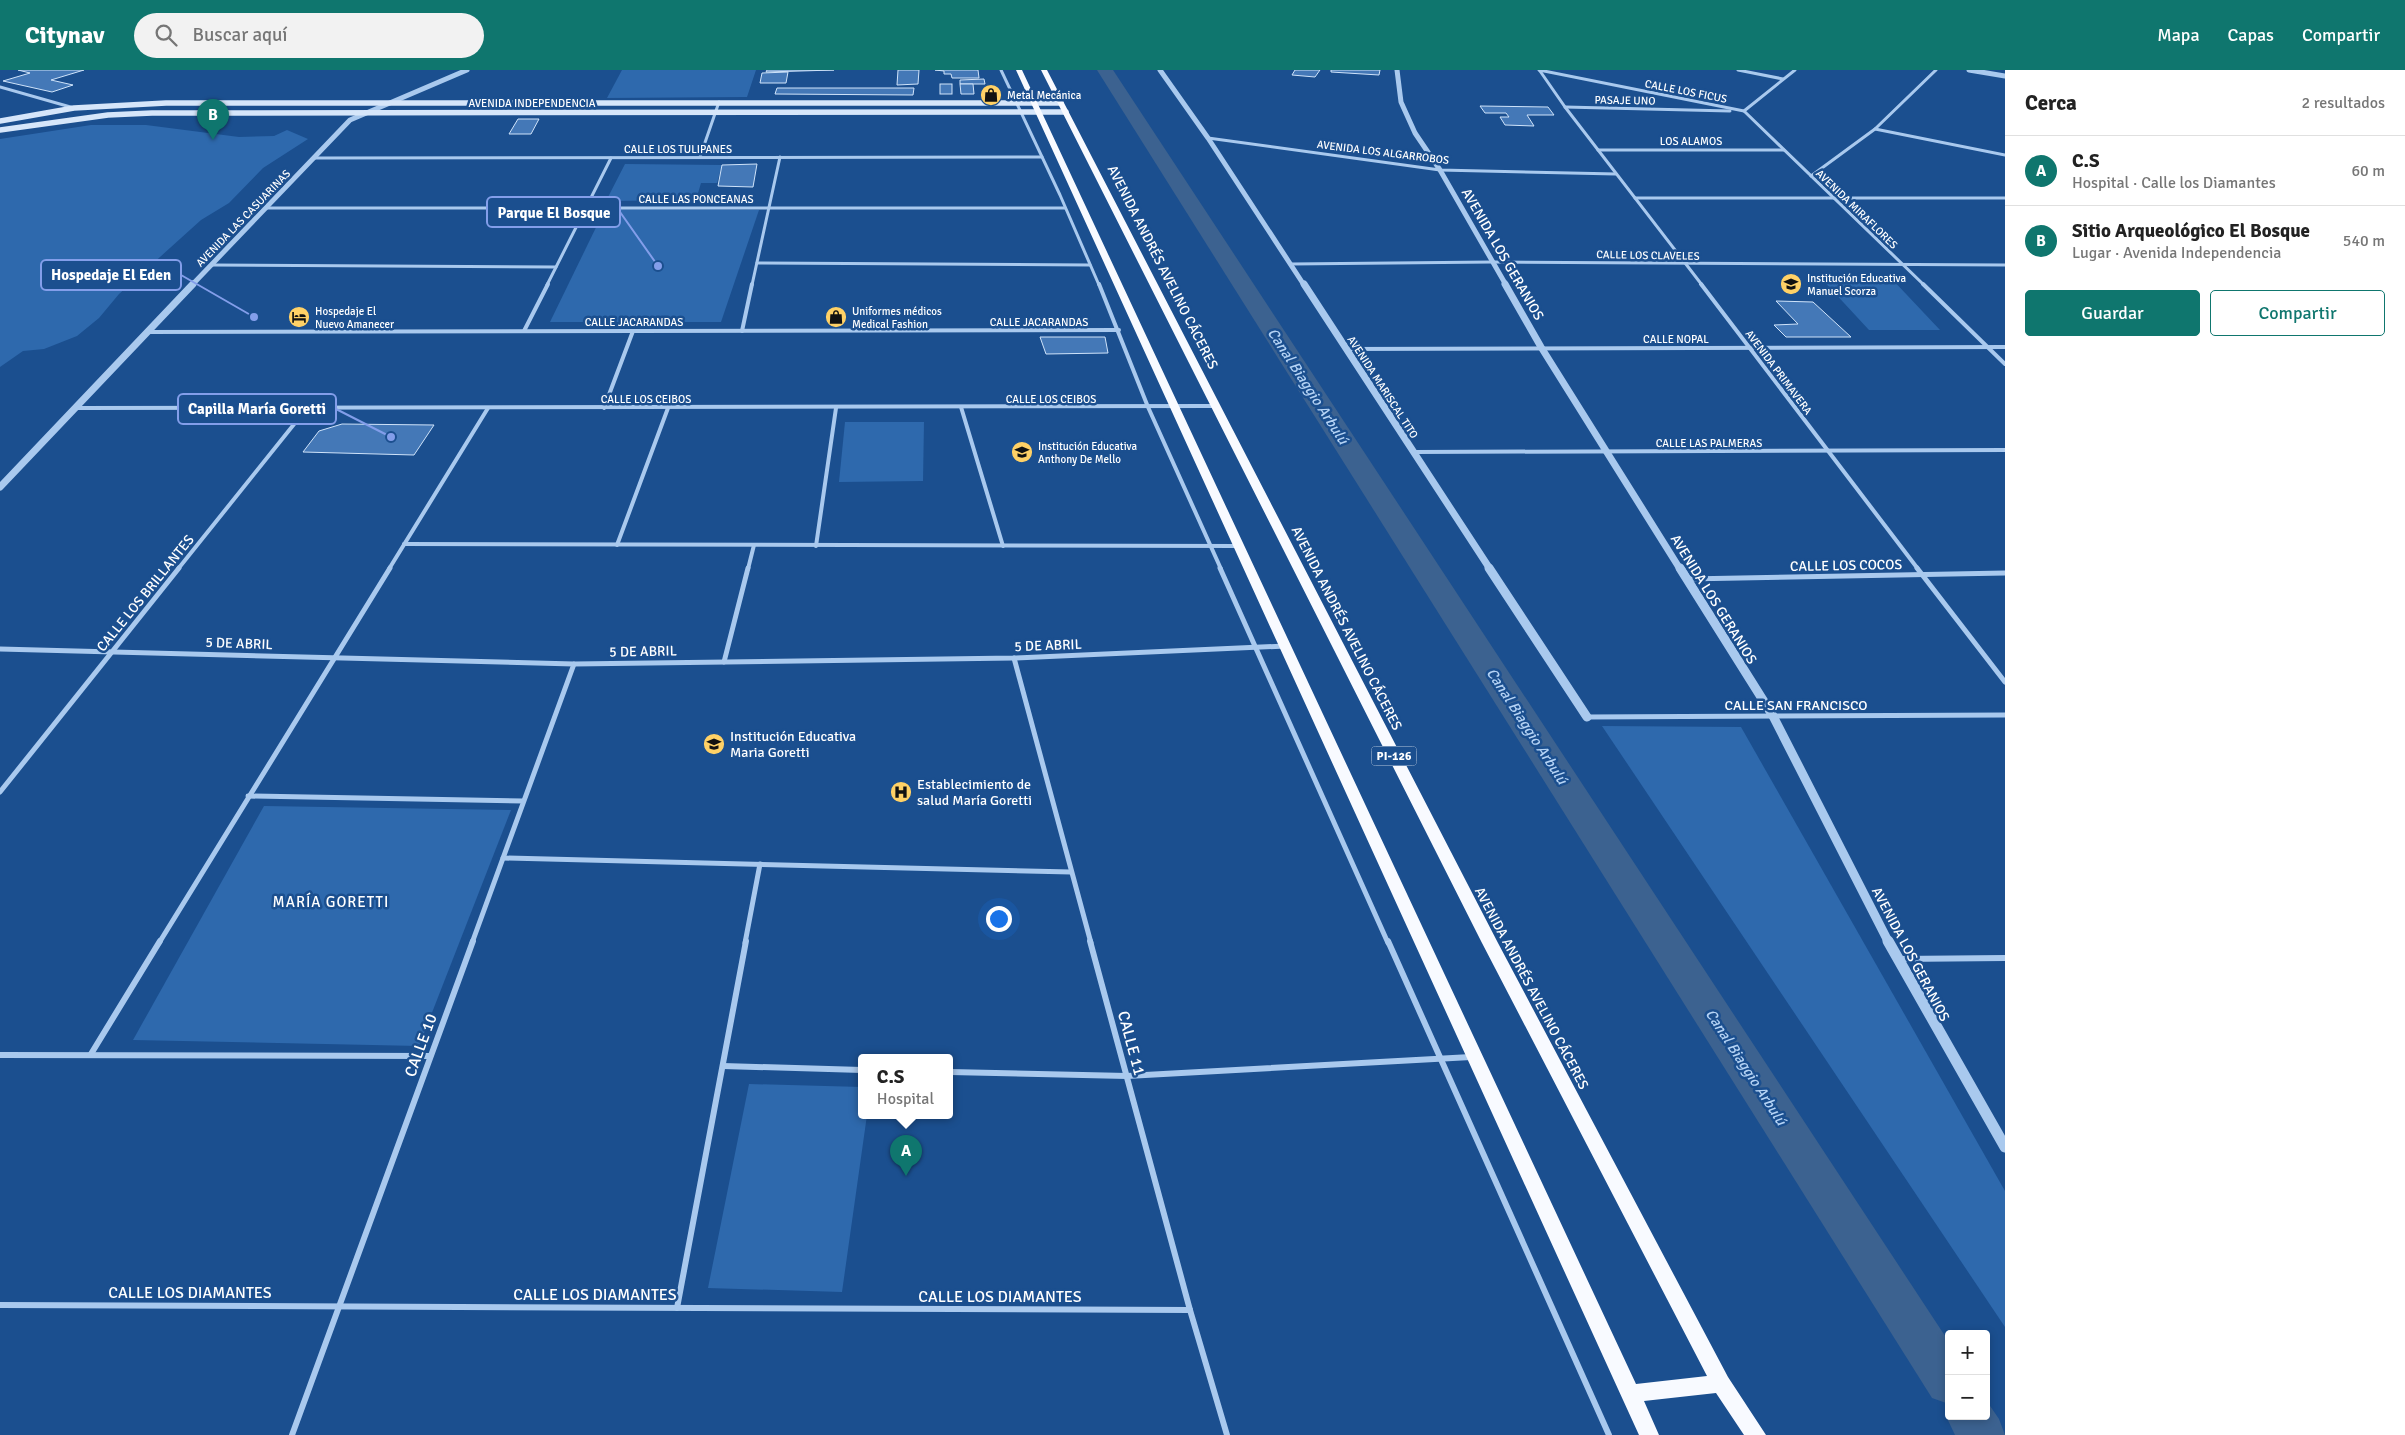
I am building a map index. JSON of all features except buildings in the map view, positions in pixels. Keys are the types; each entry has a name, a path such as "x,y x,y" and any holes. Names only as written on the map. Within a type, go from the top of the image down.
{"highway":[{"path":"1019,70 1177,407 1649,1435"},
{"name":"AVENIDA ANDRÉS AVELINO CÁCERES","path":"1044,70 1490,943 1722,1383 1756,1435"},
{"path":"1630,1394 1722,1383"}],"main road":[{"name":"AVENIDA INDEPENDENCIA","path":"0,120 74,108 157,103 1018,102 1038,107 1063,107"},
{"name":"AVENIDA INDEPENDENCIA","path":"0,130 108,115 1023,112 1038,107 1063,107"}],"street":[{"name":"AVENIDA LAS CASUARINAS","path":"0,487 350,120 467,70"},
{"path":"1001,70 1023,112 1119,330 1148,408 1438,1059 1609,1435"},
{"name":"AVENIDA MARISCAL TITO","path":"1160,70 1208,138 1587,717"},
{"name":"AVENIDA LOS GERANIOS","path":"1397,70 1401,102 1415,133 1440,170 1541,347 1773,716 1898,959 2005,1147"},
{"name":"AVENIDA PRIMAVERA","path":"1538,70 2005,682"},
{"name":"CALLE LOS FICUS","path":"1538,70 1744,111"},
{"path":"1738,70 1783,78"},
{"path":"1744,111 1795,70"},
{"path":"1811,176 1875,129 1936,70"},
{"path":"1969,70 2005,76"},
{"path":"0,87 74,108"},
{"path":"700,157 719,102"},
{"name":"PASAJE UNO","path":"1566,107 1744,111"},
{"name":"AVENIDA MIRAFLORES","path":"1744,111 2005,364"},
{"path":"1875,129 2005,154"},
{"name":"AVENIDA LOS ALGARROBOS","path":"1208,138 1440,170 1616,174"},
{"name":"LOS ALAMOS","path":"1598,150 1784,150"},
{"path":"742,331 780,157"},
{"name":"CALLE LOS TULIPANES","path":"314,158 1042,157"},
{"path":"524,331 610,158"},
{"path":"1635,198 2005,198"},
{"name":"CALLE LAS PONCEANAS","path":"266,208 1065,208"},
{"name":"CALLE LOS CLAVELES","path":"1291,264 1493,262 1686,265 2005,265"},
{"path":"757,263 1090,265"},
{"path":"212,265 556,267"},
{"name":"CALLE JACARANDAS","path":"148,332 1119,330"},
{"path":"604,408 633,331"},
{"name":"CALLE NOPAL","path":"1346,349 1541,347 2005,348"},
{"name":"CALLE LOS CEIBOS","path":"76,408 1148,408 1216,406"},
{"path":"961,407 1002,546"},
{"name":"CALLE LOS BRILLANTES","path":"0,792 307,408"},
{"path":"91,1054 333,657 488,408"},
{"path":"617,544 668,408"},
{"path":"816,546 836,408"},
{"name":"CALLE LAS PALMERAS","path":"1414,452 2005,450"},
{"path":"404,544 1211,548 1240,546"},
{"path":"724,662 754,545"},
{"name":"CALLE LOS COCOS","path":"1687,579 2005,573"},
{"name":"5 DE ABRIL","path":"0,649 574,664 1014,658 1286,646"},
{"name":"CALLE 11","path":"1014,658 1190,1310 1226,1435"},
{"name":"CALLE 10","path":"292,1435 574,664"},
{"name":"CALLE SAN FRANCISCO","path":"1587,717 2005,715"},
{"path":"248,796 523,801"},
{"path":"503,858 1071,872"},
{"path":"677,1308 760,864"},
{"path":"1898,959 2005,958"},
{"path":"0,1055 430,1056"},
{"path":"953,1072 1127,1076 1476,1056"},
{"path":"722,1066 858,1070"},
{"name":"CALLE LOS DIAMANTES","path":"0,1305 1190,1310"}],"shaded area":[{"path":"622,70 756,70 747,97 607,98"},
{"path":"91,125 146,125 239,137 274,136 287,130 308,139 263,168 229,203 201,220 119,294 99,318 77,336 44,349 23,351 0,367 0,139"},
{"path":"625,164 722,165 717,183 701,183 696,200 606,201"},
{"path":"605,209 759,210 721,322 550,322"},
{"path":"1819,276 1890,277 1940,330 1869,330"},
{"path":"845,422 924,422 923,481 839,482"},
{"path":"1602,726 1741,727 2005,1191 2005,1327"},
{"path":"264,806 511,810 419,1046 133,1040"},
{"path":"749,1084 858,1087 858,1119 866,1119 842,1292 708,1288"}],"waterway":[{"name":"Canal Biaggio Arbulú","path":"1105,70 1945,1377"},
{"name":"Canal Biaggio Arbulú","path":"1973,1420 1982,1435"}],"place":[{"name":"Metal Mecánica","path":"991,95"},
{"name":"Sitio Arqueológico El Bosque","path":"213,140"},
{"name":"Parque El Bosque","path":"658,266"},
{"name":"Institución Educativa Manuel Scorza","path":"1791,284"},
{"name":"Hospedaje El Eden","path":"254,317"},
{"name":"Hospedaje El Nuevo Amanecer","path":"299,317"},
{"name":"Uniformes médicos Medical Fashion","path":"836,317"},
{"name":"Capilla María Goretti","path":"391,437"},
{"name":"Institución Educativa Anthony De Mello","path":"1022,452"},
{"name":"Institución Educativa Maria Goretti","path":"714,744"},
{"name":"Establecimiento de salud María Goretti","path":"901,792"},
{"name":"C.S","path":"906,1176"}],"district":[{"name":"MARÍA GORETTI","path":"331,902"}]}
